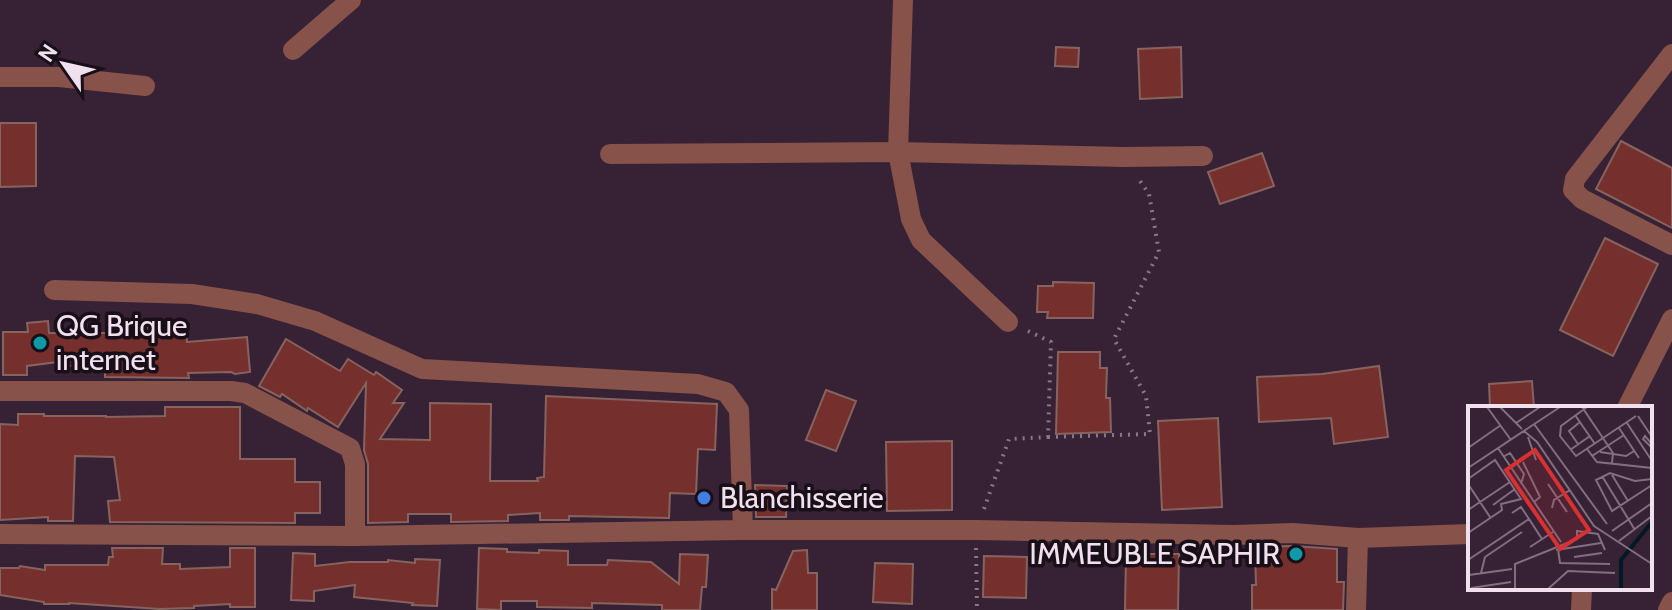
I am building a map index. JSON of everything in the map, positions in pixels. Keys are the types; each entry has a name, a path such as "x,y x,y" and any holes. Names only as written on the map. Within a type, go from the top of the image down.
{"street":[{"path":"293,50 351,0"},
{"path":"903,0 898,152 911,219 921,240 1008,322"},
{"path":"1672,54 1575,179 1573,190 1582,199 1672,245"},
{"path":"0,77 59,77 145,86"},
{"path":"610,154 898,152 1203,156"},
{"path":"54,290 192,294 257,304 315,321 422,369 698,384 726,392 739,410 743,530"},
{"path":"1628,406 1672,319"},
{"path":"0,391 245,393 350,448 355,464 355,536"},
{"path":"0,534 355,536 976,530 1293,533 1358,538 1468,534"},
{"path":"1356,610 1358,538"},
{"path":"1581,610 1582,590"},
{"path":"1668,610 1672,602"}],"path":[{"path":"977,610 976,530 1009,439 1150,434 1146,396 1114,339 1159,252 1149,194 1123,157"},
{"path":"1008,322 1051,342 1048,437"}],"building":[{"path":"1056,47 1079,48 1078,67 1055,66"},
{"path":"1181,47 1182,97 1140,99 1138,49"},
{"path":"0,123 36,123 36,186 0,187"},
{"path":"1621,141 1672,168 1672,228 1596,189"},
{"path":"1262,153 1274,186 1220,204 1208,172"},
{"path":"1605,238 1658,264 1613,356 1560,330"},
{"path":"1053,282 1094,283 1093,318 1047,318 1048,312 1037,312 1038,286 1053,286"},
{"path":"48,321 49,333 125,333 125,329 186,324 187,342 247,337 250,372 188,373 189,378 105,377 105,366 66,366 66,361 27,366 27,375 3,375 3,332 28,332 27,323"},
{"path":"286,339 340,371 348,359 374,375 376,372 402,390 393,403 404,403 380,439 430,440 430,403 491,404 490,481 538,481 537,478 544,477 546,396 717,404 715,450 698,449 696,494 670,493 669,518 569,516 569,520 540,520 540,513 508,515 508,521 451,522 451,514 408,514 408,522 368,523 368,464 364,450 366,383 338,427 282,394 280,397 259,386"},
{"path":"1058,352 1100,352 1100,368 1107,368 1106,398 1110,398 1111,432 1056,434"},
{"path":"1379,366 1388,437 1334,444 1331,418 1259,422 1257,377 1322,374"},
{"path":"1532,381 1534,406 1490,406 1489,384"},
{"path":"826,390 856,401 836,451 806,440"},
{"path":"165,407 240,407 240,459 295,459 295,482 320,482 320,513 295,513 295,523 110,522 108,501 120,500 114,457 75,456 73,521 48,521 48,517 0,520 0,424 18,425 18,414 165,416"},
{"path":"1218,418 1222,507 1162,510 1158,421"},
{"path":"952,441 952,510 887,511 886,442"},
{"path":"755,485 787,486 786,517 756,517"},
{"path":"1255,547 1337,549 1337,582 1344,582 1343,610 1252,610 1252,585 1256,585"},
{"path":"112,548 163,548 162,564 180,564 180,569 230,567 230,548 255,548 255,607 230,607 230,604 160,609 44,604 0,595 0,568 20,566 45,570 45,565 108,565 109,557 113,557"},
{"path":"479,548 507,549 507,552 568,551 568,565 607,565 608,560 651,562 679,584 680,554 708,555 706,587 702,587 700,610 662,610 662,605 592,603 592,608 537,607 537,601 501,601 501,610 477,609"},
{"path":"807,550 808,573 817,573 817,610 772,610 772,589 776,590 793,551"},
{"path":"293,553 315,554 315,566 388,560 415,563 415,559 440,560 437,606 354,597 355,585 314,591 314,601 291,600"},
{"path":"1126,554 1179,554 1178,610 1125,610"},
{"path":"984,556 1027,557 1026,598 983,597"},
{"path":"875,563 913,564 912,604 873,602"}],"place":[{"name":"QG Brique internet","path":"40,343"},
{"name":"Blanchisserie","path":"704,498"},
{"name":"IMMEUBLE SAPHIR","path":"1296,554"}]}
